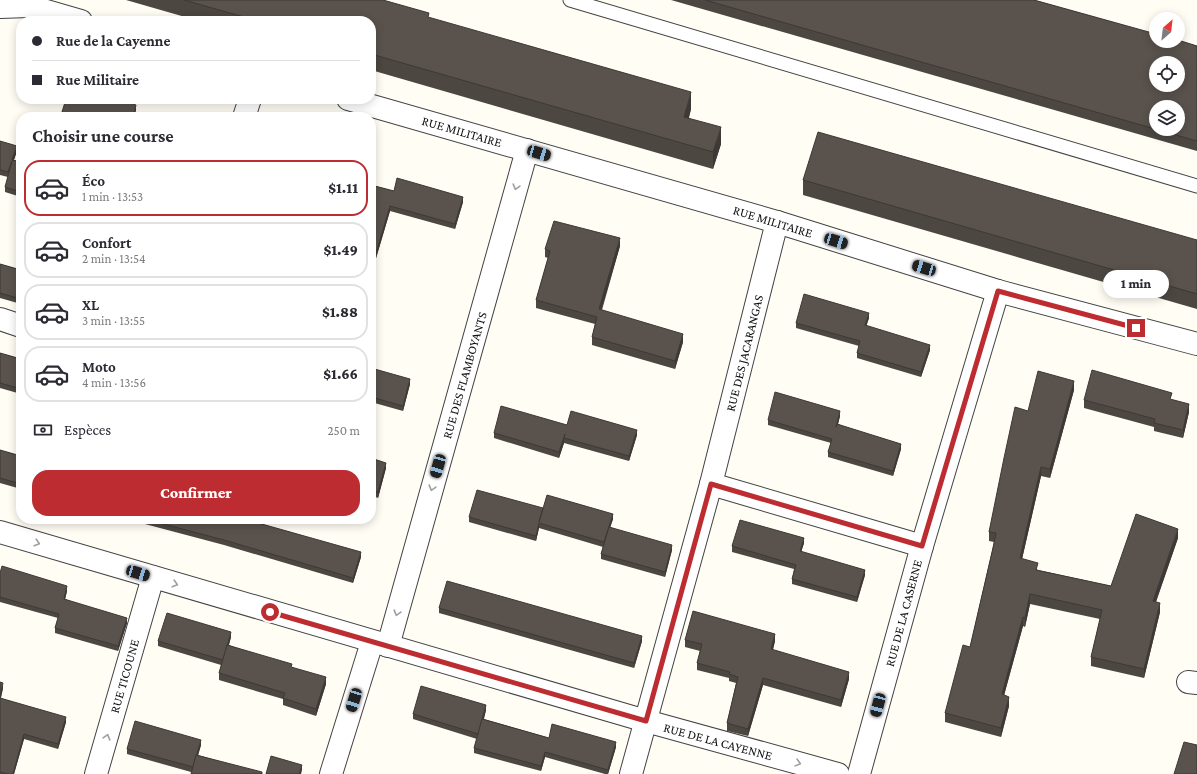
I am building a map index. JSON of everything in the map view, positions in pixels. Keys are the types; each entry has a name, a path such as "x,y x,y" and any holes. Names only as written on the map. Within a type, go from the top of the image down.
{"street":[{"path":"0,7 29,6 64,16"},
{"name":"RUE MILITAIRE","path":"366,104 777,222 998,291 1197,344"},
{"name":"RUE DES FLAMBOYANTS","path":"332,774 380,644 527,150"},
{"name":"RUE DES JACARANGAS","path":"631,774 711,484 777,222"},
{"name":"RUE DE LA CASERNE","path":"859,774 922,546 998,291"},
{"path":"0,319 16,324"},
{"path":"711,484 922,546"},
{"name":"RUE DE LA CAYENNE","path":"0,532 646,721 838,774"},
{"name":"RUE TICOUNE","path":"96,774 153,577"}],"lane":[{"path":"570,0 1197,186"}],"building":[{"path":"184,0 383,0 429,13 428,17 691,92 684,117 721,127 713,152 376,55 376,16 240,16"},
{"path":"705,0 1034,0 1149,32 1149,48 1185,48 1185,42 1197,46 1197,141 1180,136 1185,136 1185,100 1149,100 1149,127"},
{"path":"64,104 136,105 134,112 62,112"},
{"path":"818,132 1197,240 1197,294 803,180"},
{"path":"0,141 16,146 12,160 16,161 16,190 5,187 12,161 8,172 0,170"},
{"path":"397,178 463,197 455,224 390,206 376,253 376,186 394,191"},
{"path":"554,221 620,238 599,309 683,334 675,361 592,337 597,317 536,300 550,251 545,249"},
{"path":"0,264 16,269 16,298 0,293"},
{"path":"804,294 869,313 865,325 930,345 921,372 857,353 860,341 796,323"},
{"path":"0,353 16,358 16,388 0,383"},
{"path":"376,369 410,379 403,406 376,398"},
{"path":"1092,370 1172,393 1170,399 1189,404 1183,430 1154,423 1155,419 1084,400"},
{"path":"1038,371 1074,381 1050,469 1041,467 1020,558 1038,563 1036,570 1111,586 1136,514 1178,529 1153,601 1160,603 1144,669 1091,657 1102,610 1030,594 1025,618 1023,617 1002,694 1009,697 1001,728 945,713 963,645 970,647 993,548 996,533 989,532 1015,407 1028,411"},
{"path":"775,392 840,411 836,427 837,424 901,444 893,471 828,452 832,439 768,420"},
{"path":"501,406 567,425 571,411 637,430 629,456 564,438 565,434 559,452 494,433"},
{"path":"0,450 16,455 16,483 0,478"},
{"path":"376,460 386,463 378,492 376,491"},
{"path":"477,490 543,508 539,522 547,495 613,514 604,542 539,523 536,536 469,517"},
{"path":"740,520 804,538 800,551 865,570 857,597 792,579 796,565 732,546"},
{"path":"163,524 262,524 361,552 353,578 224,540"},
{"path":"609,527 672,545 665,572 601,554"},
{"path":"2,566 67,586 64,599 127,618 118,646 55,628 59,614 0,597 0,573"},
{"path":"447,581 642,636 634,663 439,608"},
{"path":"693,611 775,634 771,649 849,672 841,700 763,678 748,729 727,723 738,677 729,674 730,672 697,663 702,644 685,640"},
{"path":"167,613 231,632 223,660 158,641"},
{"path":"227,645 292,664 291,667 326,677 316,709 283,698 285,693 219,673"},
{"path":"0,682 3,683 0,696"},
{"path":"421,686 486,705 478,734 413,714"},
{"path":"0,698 66,717 58,744 24,734 13,774 0,772"},
{"path":"482,719 549,738 552,724 616,742 608,770 545,752 541,766 474,748"},
{"path":"135,721 201,740 193,767 127,749"},
{"path":"1184,742 1197,745 1197,774 1174,774"},
{"path":"196,755 262,772 262,774 191,774"},
{"path":"271,756 302,765 299,774 266,774"}],"route":[{"path":"270,612 646,721 711,484 922,546 998,291 1136,328"}]}
